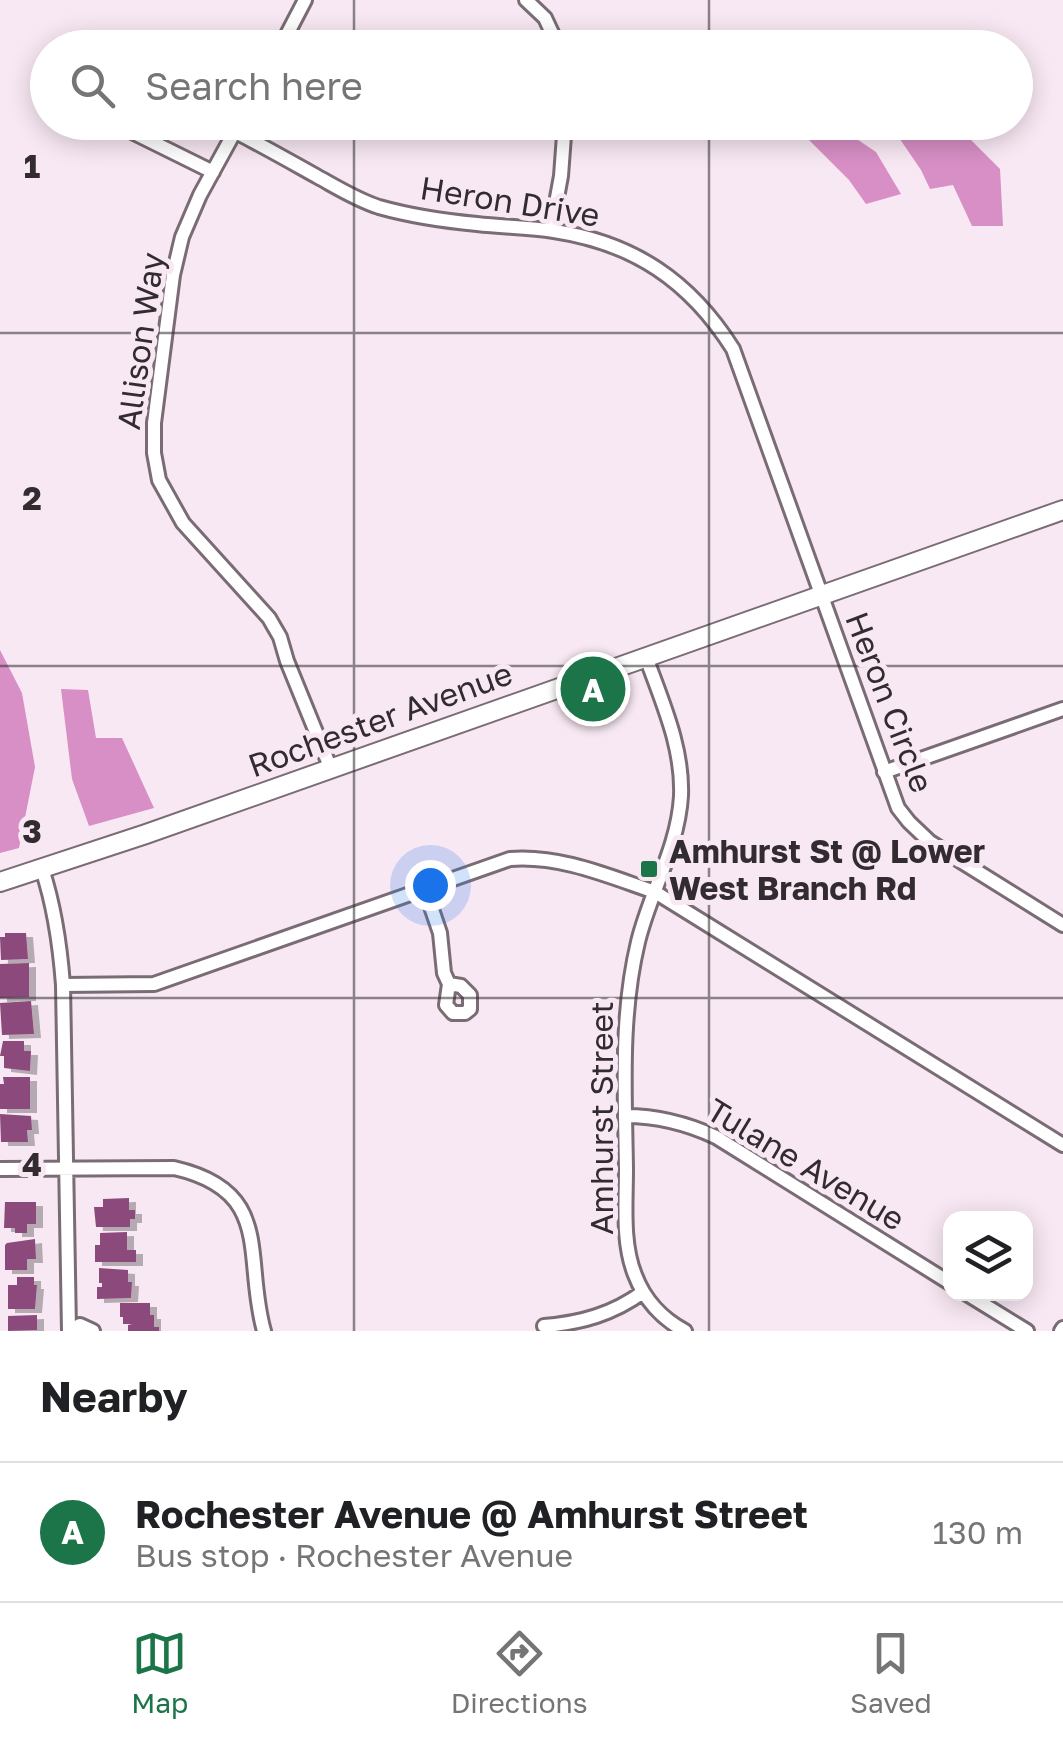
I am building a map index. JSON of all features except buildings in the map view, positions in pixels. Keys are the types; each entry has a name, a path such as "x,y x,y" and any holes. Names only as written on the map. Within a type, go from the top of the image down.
{"main road":[{"name":"Rochester Avenue","path":"0,882 1063,510"}],"street":[{"path":"289,30 305,0"},
{"path":"526,0 545,18 551,30"},
{"path":"148,140 213,172"},
{"name":"Allison Way","path":"230,140 182,237 173,275 154,423 154,453 159,480 182,523 269,618 280,637 331,769"},
{"name":"Heron Drive","path":"259,140 355,198 378,206 408,214 585,237 619,248 678,282 719,327 732,349 821,594"},
{"path":"551,230 564,140"},
{"name":"Heron Circle","path":"821,594 898,808 920,833 1063,925"},
{"name":"Amhurst Street","path":"646,657 671,724 680,773 678,823 639,938 629,984 624,1031 627,1237 629,1256 644,1292 663,1316 685,1331"},
{"path":"884,772 1063,710"},
{"path":"64,986 154,984 510,859 530,857 597,871 655,892 1063,1145"},
{"path":"42,869 60,941 64,986 69,1331 80,1325 93,1331"},
{"path":"425,889 440,933 444,973 449,984"},
{"name":"Tulane Avenue","path":"625,1116 675,1121 716,1137 943,1279"},
{"path":"0,1169 174,1168 194,1173 224,1190 241,1210 253,1240 264,1331"},
{"path":"544,1326 591,1319 644,1292"},
{"path":"978,1301 1027,1331"}],"shaded area":[{"path":"809,140 858,140 876,152 901,194 866,204 849,180"},
{"path":"901,140 971,140 1000,169 1003,226 972,226 953,185 930,189"},
{"path":"0,650 22,693 35,767 19,848 0,853"},
{"path":"61,689 88,690 96,738 122,738 154,808 89,826 72,779"}],"place":[{"name":"Rochester Avenue @ Amhurst Street","path":"593,689"},
{"name":"Amhurst St @ Lower West Branch Rd","path":"649,869"}]}
